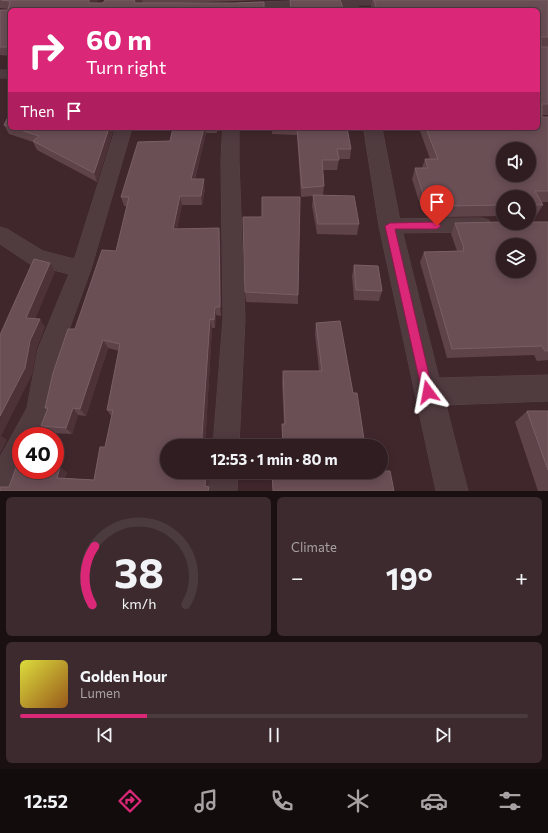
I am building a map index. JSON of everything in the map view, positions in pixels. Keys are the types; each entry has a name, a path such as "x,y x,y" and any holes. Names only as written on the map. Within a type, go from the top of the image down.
{"street":[{"path":"226,7 413,2"},
{"path":"31,427 39,411 50,349 81,269 123,130"},
{"path":"226,439 234,319 230,161 232,130"},
{"path":"373,130 380,181 452,491"},
{"path":"390,226 496,225"},
{"path":"0,234 36,258 81,269"},
{"path":"428,392 548,388"},
{"path":"2,491 12,461"},
{"path":"223,491 224,479"}],"building":[{"path":"1,0 89,0 89,3 103,3 105,0 135,0 135,3 264,2 264,8 8,8 10,1"},
{"path":"290,0 340,0 343,8 291,8"},
{"path":"374,0 548,0 548,37 541,37 541,47 548,47 548,104 542,104 542,117 548,117 548,191 496,190 496,205 449,206 446,200 425,200 415,168 428,168 425,159 438,159 427,130 540,130 540,8 376,8"},
{"path":"0,10 8,10 8,47 0,47"},
{"path":"8,117 8,126 4,125"},
{"path":"20,130 108,130 94,173 33,141 39,136"},
{"path":"173,130 203,130 191,179 204,179 201,196 180,196 173,229 219,228 220,307 215,307 214,320 210,319 202,439 160,439 160,479 206,479 205,486 209,487 208,491 0,491 0,487 9,487 12,479 94,480 100,447 105,447 113,410 107,410 120,344 103,340 80,409 73,408 66,428 41,426 48,408 45,408 53,373 68,329 75,329 102,250 116,251 129,197 121,197 138,142 170,141"},
{"path":"297,130 347,130 351,149 337,149 339,160 322,160 324,186 302,188"},
{"path":"536,193 543,205 536,205"},
{"path":"313,195 354,196 359,224 318,224"},
{"path":"262,197 300,197 298,295 245,292 243,217 262,217"},
{"path":"496,222 496,230 536,230 536,222 548,222 548,351 545,351 542,346 452,349 424,252 464,251 455,223"},
{"path":"34,259 50,263 26,318 40,319 30,341 25,368 0,416 0,335"},
{"path":"354,265 378,266 382,291 356,290"},
{"path":"340,321 353,393 357,393 364,439 283,439 282,424 285,424 283,371 322,371 316,323"},
{"path":"527,411 548,411 548,470"},
{"path":"388,471 390,471 394,491 273,491 272,479 388,479"}],"route":[{"path":"428,392 390,226 437,226"}]}
